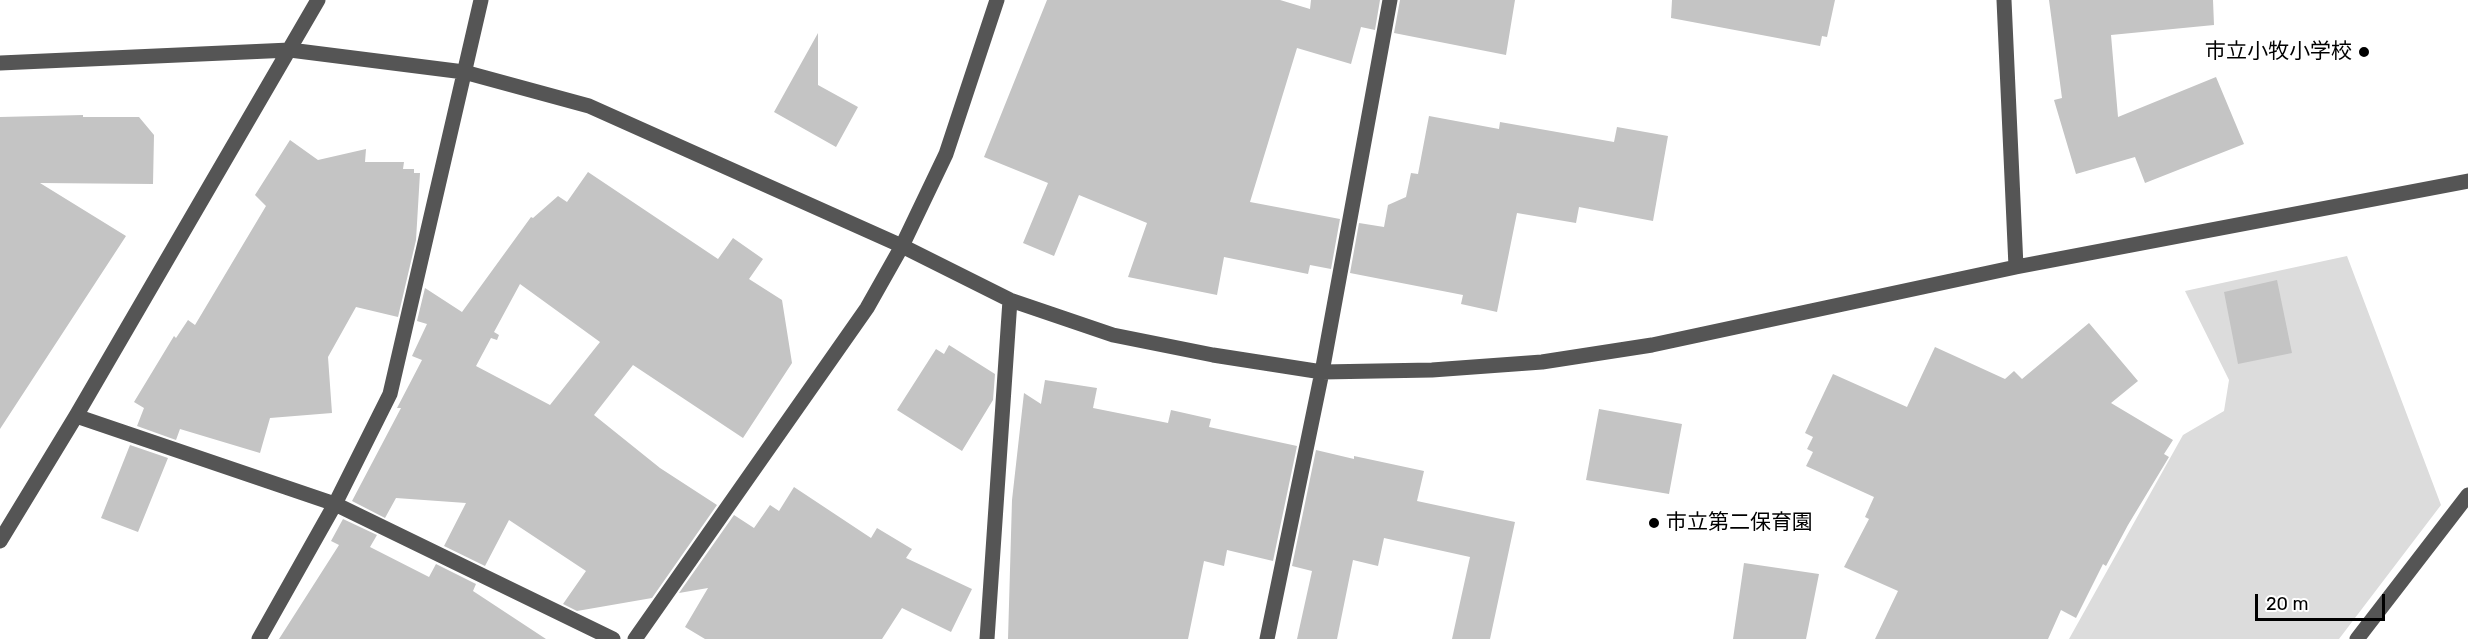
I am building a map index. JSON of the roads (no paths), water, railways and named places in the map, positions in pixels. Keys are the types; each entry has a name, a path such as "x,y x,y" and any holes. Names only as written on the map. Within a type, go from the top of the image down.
{"street":[{"path":"0,541 76,416 318,0"},
{"path":"259,639 335,504 390,394 481,0"},
{"path":"635,639 867,308 902,246 946,154 997,0"},
{"path":"1268,639 1322,372 1390,0"},
{"path":"2004,0 2016,267"},
{"path":"0,63 290,50 464,72 589,106 902,246 1010,300 1113,335 1214,355 1322,372 1432,370 1542,362 1652,345 2016,267 2468,182"},
{"path":"987,639 1010,300"},
{"path":"76,416 335,504 613,639"},
{"path":"2357,639 2468,495"}],"place":[{"name":"市立小牧小学校","path":"2364,52"},
{"name":"市立第二保育園","path":"1654,523"}]}
